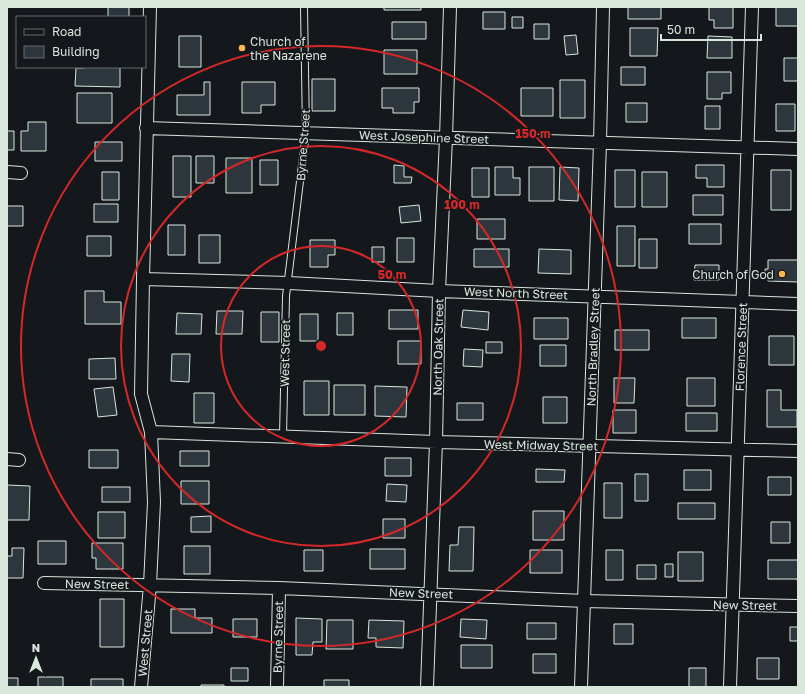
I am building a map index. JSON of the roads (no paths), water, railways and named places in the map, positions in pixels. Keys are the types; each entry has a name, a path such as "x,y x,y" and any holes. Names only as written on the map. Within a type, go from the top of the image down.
{"street":[{"name":"West Street","path":"142,687 150,585 154,502 151,432 141,394 150,7"},
{"name":"North Oak Street","path":"427,687 436,442 439,291 450,7"},
{"name":"North Bradley Street","path":"581,687 600,143 603,7"},
{"name":"Florence Street","path":"730,687 752,7"},
{"name":"West Josephine Street","path":"146,128 798,149"},
{"path":"7,172 21,173"},
{"path":"143,279 289,283"},
{"name":"West North Street","path":"289,283 439,291 798,304"},
{"path":"151,432 283,436"},
{"name":"West Midway Street","path":"283,436 436,442 798,451"},
{"name":"New Street","path":"44,583 279,588 430,593 585,601 798,606"},
{"name":"Byrne Street","path":"277,687 279,588"}],"lane":[{"name":"Byrne Street","path":"289,283 306,132 304,7"},
{"name":"West Street","path":"283,436 286,296 289,283"}],"place":[{"name":"Church of the Nazarene","path":"242,48"},
{"name":"Church of God","path":"782,274"}]}
